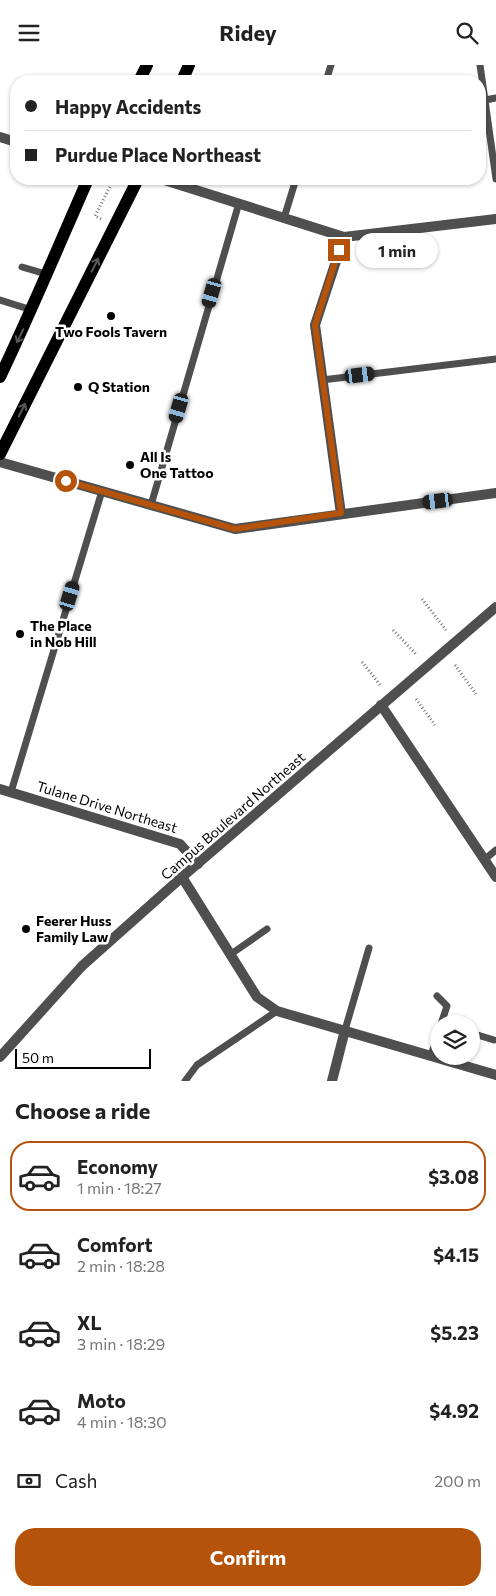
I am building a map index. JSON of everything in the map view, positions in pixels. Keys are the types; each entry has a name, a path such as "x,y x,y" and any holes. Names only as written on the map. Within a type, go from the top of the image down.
{"main road":[{"path":"0,377 32,310 46,273 85,185"},
{"path":"0,454 135,185"}],"street":[{"path":"180,185 344,237 496,219"},
{"path":"341,513 315,325 344,237"},
{"path":"0,462 235,529 496,493"},
{"name":"Campus Boulevard Northeast","path":"0,1057 82,966 182,877 496,607"},
{"path":"382,705 496,877"},
{"name":"Tulane Drive Northeast","path":"0,789 180,844 198,864"},
{"path":"182,877 257,997 277,1011 430,1056"},
{"path":"332,1081 345,1031"},
{"path":"462,1065 496,1075"}],"lane":[{"path":"486,103 492,121 496,179"},
{"path":"284,218 294,185"},
{"path":"151,505 238,203"},
{"path":"22,267 46,273"},
{"path":"0,300 32,310"},
{"path":"322,380 496,359"},
{"path":"11,792 102,491"},
{"path":"484,859 496,850"},
{"path":"231,954 267,929"},
{"path":"345,1031 369,948"},
{"path":"437,996 447,1006 444,1015"},
{"path":"185,1081 197,1065 277,1011"},
{"path":"480,1036 494,1040"}],"path":[{"path":"101,219 95,216 111,185"},
{"path":"422,599 446,630"},
{"path":"393,631 417,655"},
{"path":"362,662 380,685"},
{"path":"455,665 476,694"},
{"path":"416,699 436,725"}],"place":[{"name":"Two Fools Tavern","path":"111,316"},
{"name":"Q Station","path":"78,387"},
{"name":"All Is One Tattoo","path":"130,465"},
{"name":"The Place in Nob Hill","path":"20,634"},
{"name":"Feerer Huss Family Law","path":"26,929"}],"route":[{"path":"66,481 235,529 341,513 315,325 339,250"}]}
